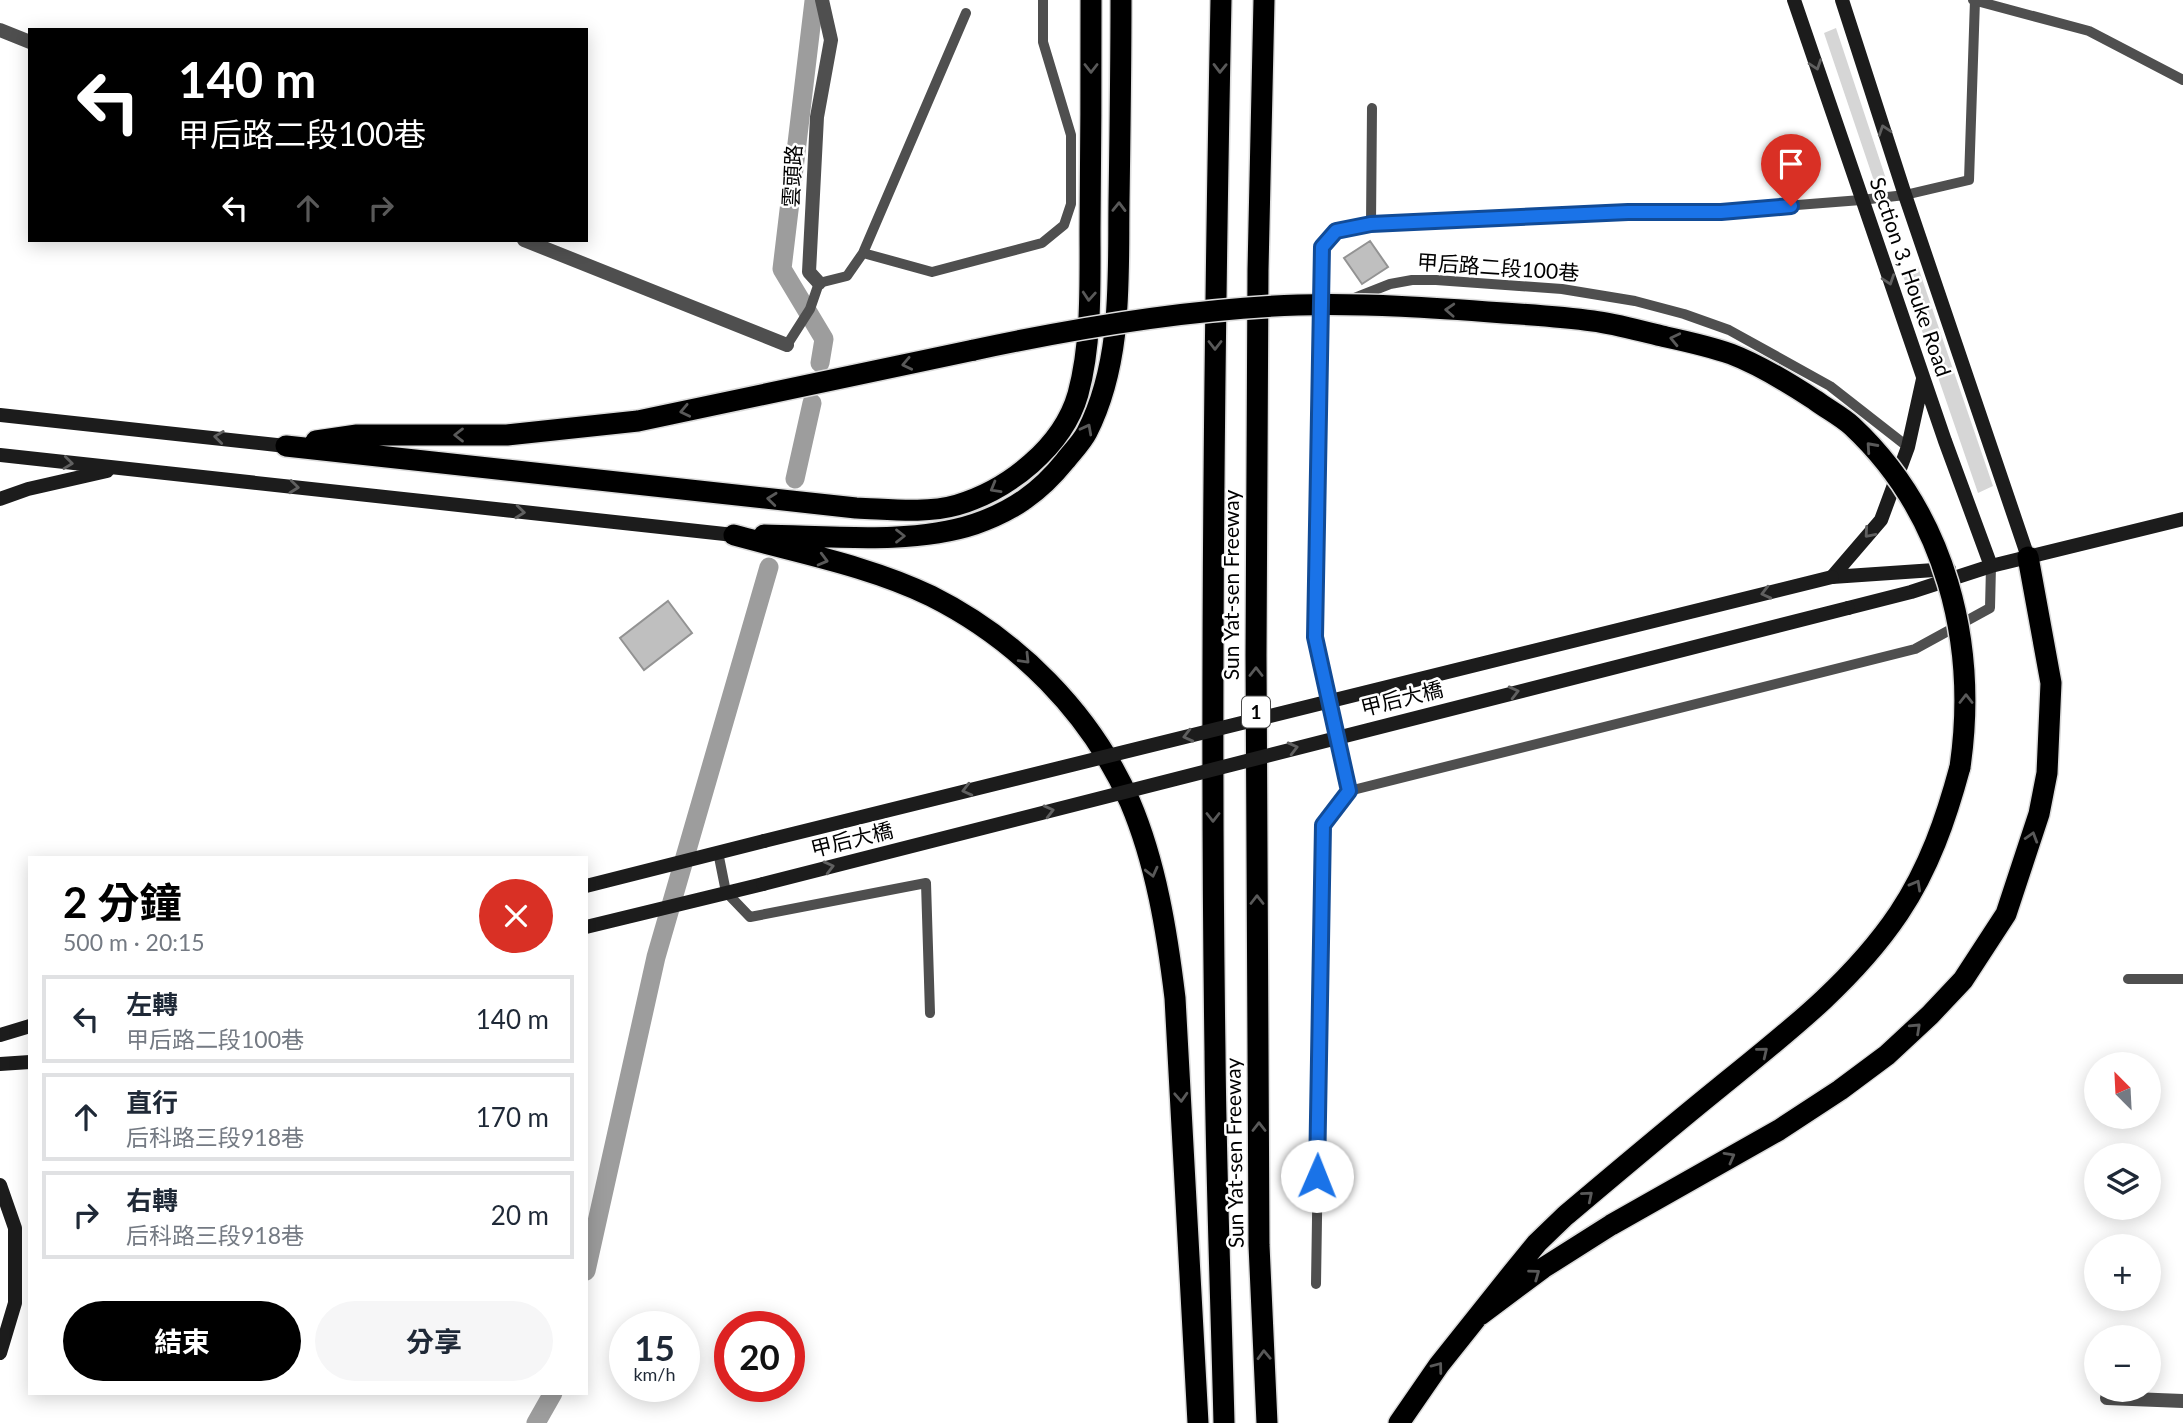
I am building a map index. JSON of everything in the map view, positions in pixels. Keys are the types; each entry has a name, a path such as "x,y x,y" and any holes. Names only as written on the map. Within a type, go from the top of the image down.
{"highway":[{"path":"286,446 856,508 917,509 955,505 989,492 1019,474 1046,449 1066,420 1077,396 1084,362 1090,278 1091,0"},
{"path":"734,535 912,536 944,532 973,524 1004,513 1030,498 1050,480 1086,434 1107,381 1114,352 1118,287 1121,0"},
{"name":"Sun Yat-sen Freeway","path":"1221,0 1215,289 1213,663 1215,1052 1224,1423"},
{"name":"Sun Yat-sen Freeway","path":"1264,0 1258,270 1256,669 1259,1245 1267,1423"},
{"path":"286,446 357,435 507,435 638,421 1110,322 1247,308 1348,304 1595,321 1678,339 1731,354 1790,384 1851,425 1894,473 1918,509 1936,546 1947,578 1962,644 1966,706 1960,767 1937,842 1898,915 1842,982 1795,1027 1564,1216 1537,1243 1439,1365 1399,1423"},
{"path":"734,535 877,575 969,616 1016,650 1058,694 1094,738 1130,802 1146,847 1171,963 1175,998 1198,1423"},
{"path":"1480,1315 1543,1268 1611,1225 1779,1130 1840,1090 1888,1055 1964,980 2006,914 2039,814 2047,773 2051,683 2028,557"}],"main road":[{"name":"Section 3, Houke Road","path":"1794,0 1861,200 1991,566"},
{"name":"Section 3, Houke Road","path":"1842,0 2028,557"},
{"path":"1832,577 1881,520 1908,446 1923,378"},
{"path":"0,415 286,446"},
{"path":"0,455 734,535"},
{"path":"0,499 28,489 119,469"},
{"path":"1991,566 2183,519"},
{"name":"甲后大橋","path":"588,885 1832,577 1991,566"},
{"name":"甲后大橋","path":"588,926 1848,608 1910,592 1991,566"},
{"path":"0,1035 28,1027"},
{"path":"0,1065 28,1062"},
{"path":"0,1185 15,1228 15,1303 2,1337 0,1353"}],"street":[{"name":"雲頭路","path":"818,283 809,272 817,117 831,40 821,0"},
{"path":"0,30 28,41"},
{"path":"529,242 788,345"},
{"path":"2161,1400 2183,1401"}],"lane":[{"path":"863,253 932,272 1042,243 1064,225 1071,204 1071,135 1043,42 1042,0"},
{"path":"1349,791 1315,637 1322,247 1336,231 1371,224 1628,212 1721,212 1905,195 1969,180 1974,0 2089,31 2183,80"},
{"path":"788,345 810,309 818,283 847,276 863,253 966,13"},
{"path":"1371,224 1372,108"},
{"name":"甲后路二段100巷","path":"1322,310 1390,284 1412,280 1562,289 1635,301 1729,330 1830,386 1908,446"},
{"path":"1316,1284 1323,825 1349,791 1915,649 1990,608 1991,566"},
{"path":"718,852 726,892 750,917 926,883 930,1013"},
{"path":"2127,979 2183,978"}],"shaded area":[{"path":"1836,28 1888,185 1876,187 1824,33"},
{"path":"1918,267 1993,486 1978,493 1902,273"}],"building":[{"path":"1370,241 1388,267 1362,284 1344,258"},
{"path":"668,601 692,633 644,670 620,638"}],"waterway":[{"path":"814,1 782,269 824,339 820,363"},
{"path":"795,479 812,403"},
{"path":"588,1262 656,957 769,567"},
{"path":"536,1423 552,1395"}],"route":[{"path":"1317,1176 1323,825 1349,791 1315,637 1322,247 1336,231 1371,224 1628,212 1721,212 1791,206"}]}
